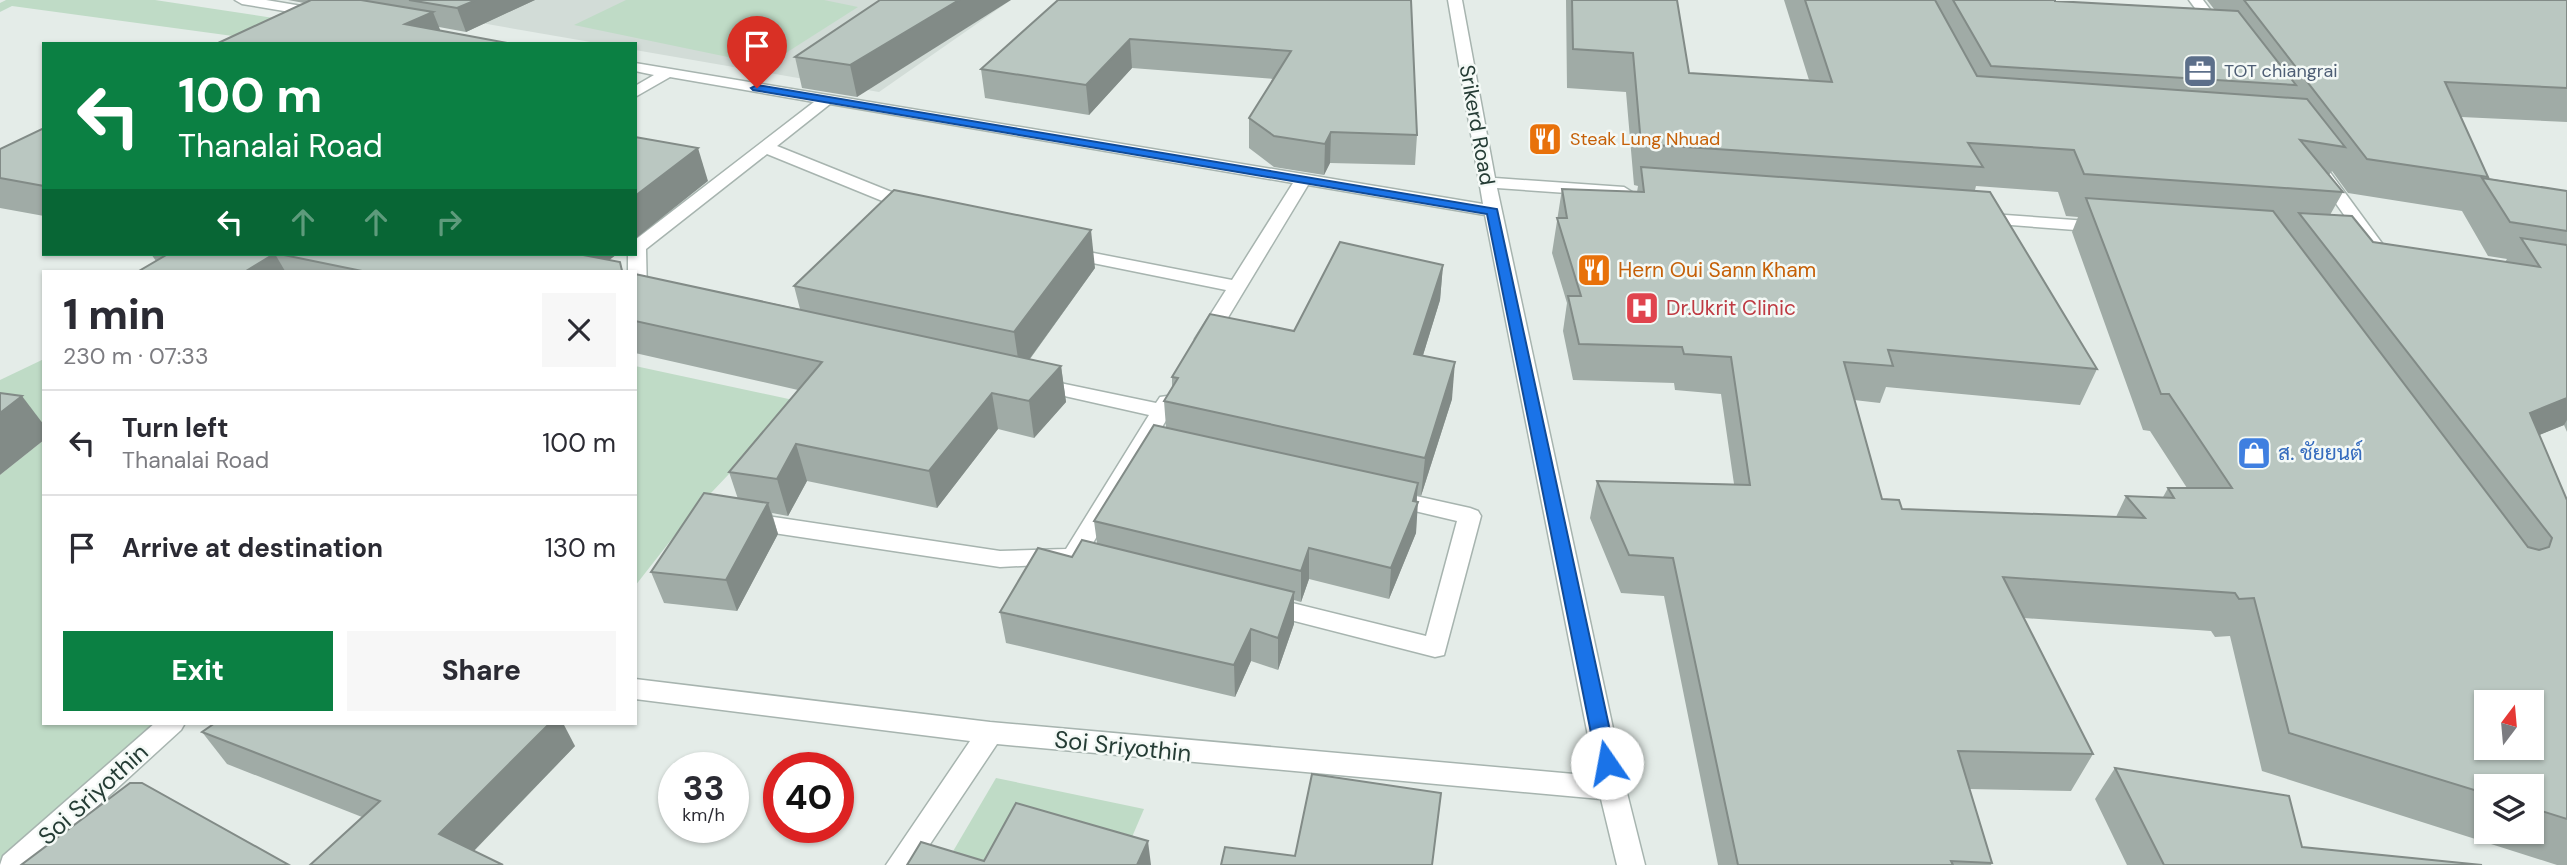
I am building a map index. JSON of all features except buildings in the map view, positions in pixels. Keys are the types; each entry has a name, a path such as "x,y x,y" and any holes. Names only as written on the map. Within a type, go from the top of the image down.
{"street":[{"path":"242,0 330,15"},
{"name":"Srikerd Road","path":"1454,0 1492,211 1612,789 1631,865"},
{"path":"2196,0 2228,44"},
{"path":"637,67 1302,182 1492,211"},
{"path":"637,92 667,73"},
{"path":"664,304 638,299 637,247 826,100"},
{"path":"765,147 927,213"},
{"path":"2315,164 2382,247 2350,244"},
{"path":"1193,359 1302,182"},
{"path":"1487,182 1649,194"},
{"path":"1955,216 2123,228"},
{"path":"1051,249 1237,287"},
{"path":"1012,379 1161,411"},
{"path":"1073,557 1180,380"},
{"path":"1142,443 1168,449"},
{"path":"1247,601 1435,648 1470,516 1365,493"},
{"path":"720,517 1000,559 1073,557 1099,564"},
{"name":"Soi Sriyothin","path":"637,689 990,733 1612,789"},
{"name":"Soi Sriyothin","path":"13,865 170,725"},
{"path":"900,865 990,733"}],"shaded area":[{"path":"420,0 1011,0 879,92 637,50 637,42 591,42 401,9"}],"green space":[{"path":"6,0 155,0 293,21 255,39 12,6 0,12 0,3"},
{"path":"626,0 824,0 858,7 767,65 574,25"},
{"path":"42,360 42,434 0,429 0,380"},
{"path":"637,366 798,401 693,512 637,583"},
{"path":"42,442 42,725 170,725 13,865 0,865 0,475"},
{"path":"996,778 1144,809 1120,865 945,865"}],"place":[{"name":"TOT chiangrai","path":"2200,71"},
{"name":"Steak Lung Nhuad","path":"1545,139"},
{"name":"Hern Oui Sann Kham","path":"1594,270"},
{"name":"Dr.Ukrit Clinic","path":"1642,308"},
{"name":"ส. ชัยยนต์","path":"2254,453"}],"route":[{"path":"757,88 1302,182 1492,211 1607,763"}]}
